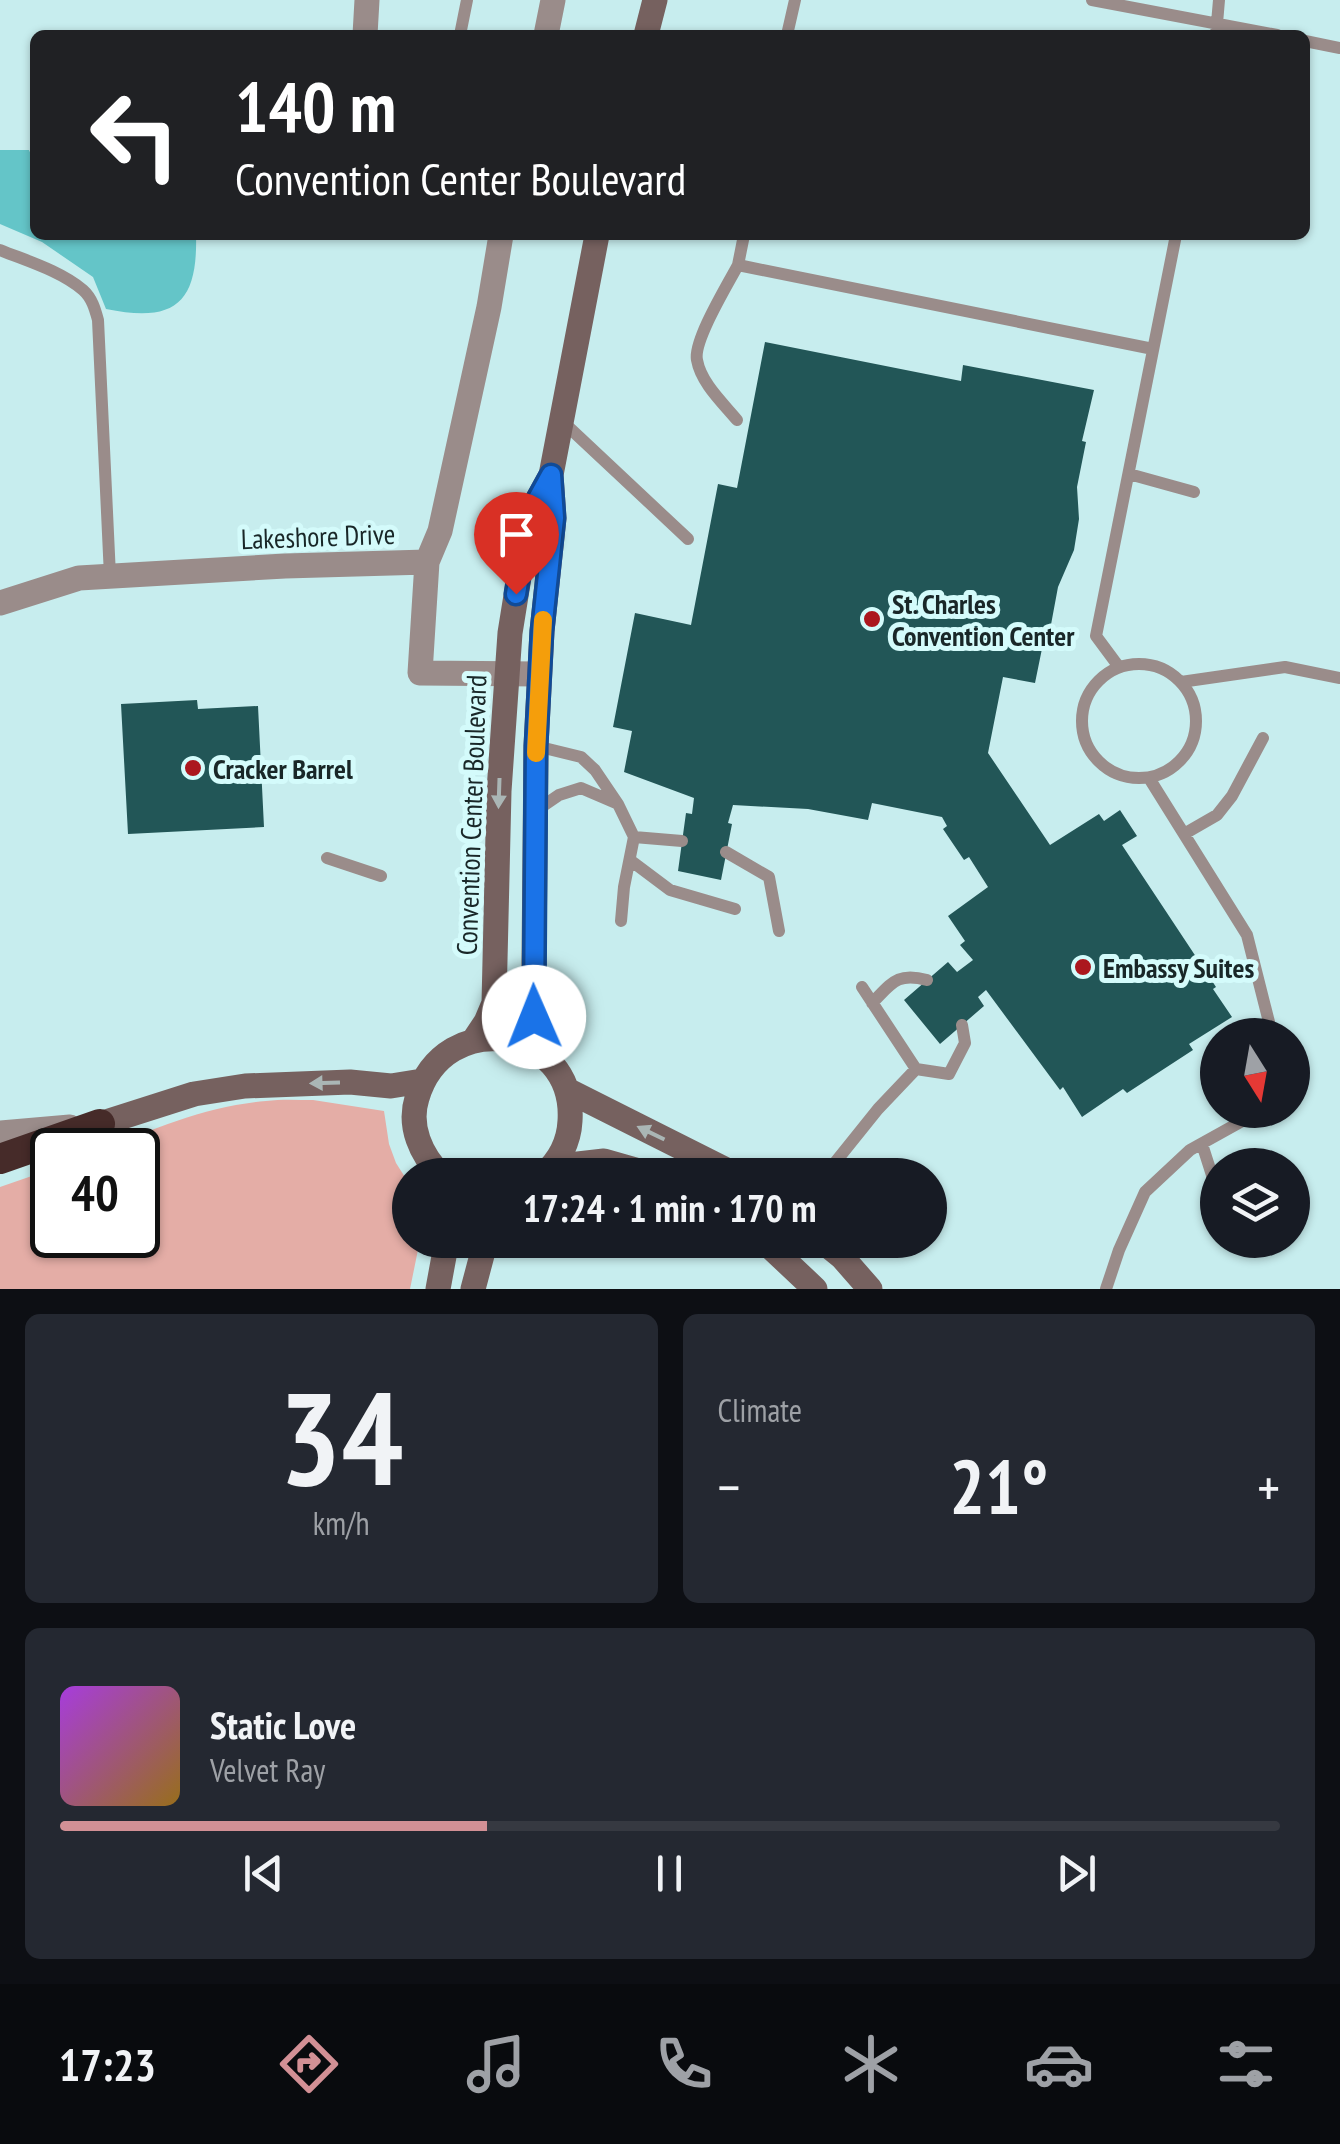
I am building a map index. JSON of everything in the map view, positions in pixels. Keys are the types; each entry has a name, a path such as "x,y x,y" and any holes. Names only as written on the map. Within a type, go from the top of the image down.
{"highway":[{"path":"0,1159 100,1124"}],"street":[{"path":"366,30 367,0"},
{"path":"547,30 553,0"},
{"path":"647,30 656,0"},
{"name":"Lakeshore Drive","path":"0,602 80,578 426,562 440,531 500,240"},
{"name":"Convention Center Boulevard","path":"535,1050 536,746 542,631 554,518 551,475 596,240"},
{"name":"Convention Center Boulevard","path":"474,1040 494,1003 499,791 510,633 529,515 551,475"},
{"path":"426,562 420,672 540,674"},
{"path":"426,1158 415,1130 414,1104 422,1080 435,1062 453,1048 495,1037 535,1050 554,1067 567,1090 570,1130 557,1158"},
{"path":"0,1133 100,1124 194,1094 244,1086 350,1082 390,1086 422,1080"},
{"path":"567,1090 702,1158"},
{"path":"438,1289 443,1258"},
{"path":"473,1289 481,1258"},
{"path":"782,1258 815,1289"},
{"path":"843,1258 870,1289"}],"lane":[{"path":"461,30 467,0"},
{"path":"788,30 795,0"},
{"path":"1092,0 1218,29 1219,0"},
{"path":"1310,42 1340,48"},
{"path":"737,420 705,380 696,357 702,335 738,265 743,240"},
{"path":"1119,667 1096,636 1175,240"},
{"path":"0,250 52,272 83,290 92,301 98,320 110,576"},
{"path":"738,265 1153,350"},
{"path":"561,420 688,539"},
{"path":"1129,474 1194,492"},
{"path":"1152,665 1181,682 1191,696 1196,730 1180,762 1149,778 1130,778 1112,772 1098,760 1087,745 1082,727 1083,708 1090,691 1103,677 1119,667 1152,665"},
{"path":"1181,682 1285,667 1340,678"},
{"path":"1184,834 1218,815 1263,738"},
{"path":"536,746 581,758 595,770 618,804 634,837 621,921"},
{"path":"1149,778 1248,935 1268,1018"},
{"path":"537,810 559,795 582,788 618,804"},
{"path":"634,837 682,841"},
{"path":"726,852 770,877 779,931"},
{"path":"327,858 381,876"},
{"path":"630,860 670,890 734,909"},
{"path":"872,1003 896,979 912,976 927,980"},
{"path":"862,987 916,1069 949,1074 965,1044 962,1025"},
{"path":"839,1158 916,1069"},
{"path":"1106,1289 1145,1192 1190,1150 1230,1128"},
{"path":"1202,1144 1203,1148"}],"shaded area":[{"path":"272,1100 313,1100 384,1111 394,1158 392,1258 416,1258 410,1289 0,1289 0,1187 30,1177 30,1258 160,1258 157,1128 223,1108"}],"water":[{"path":"0,150 29,150 30,237 0,224"},
{"path":"37,240 196,240 192,278 177,303 165,310 129,313 106,309 93,277"}],"building":[{"name":"St. Charles Convention Center","path":"765,342 961,381 963,365 1094,390 1082,441 1086,442 1077,487 1079,519 1074,550 1058,587 1035,683 1003,677 988,753 1050,845 1099,814 1104,821 1120,810 1137,836 1122,845 1232,1017 1200,1018 1200,1037 1189,1044 1193,1050 1082,1117 986,990 978,997 984,1006 940,1044 904,1000 948,962 957,972 973,960 960,945 965,941 948,916 988,887 969,857 964,860 943,829 947,826 942,817 872,803 868,820 808,809 733,805 721,880 678,871 686,813 692,814 694,798 624,772 632,731 613,727 635,613 691,625 718,484 737,488"},
{"name":"Cracker Barrel","path":"197,700 198,709 258,706 264,827 128,834 121,704"}],"slow traffic":[{"path":"536,753 543,620"}],"place":[{"name":"St. Charles Convention Center","path":"872,619"},
{"name":"Cracker Barrel","path":"193,768"},
{"name":"Embassy Suites","path":"1083,967"}],"route":[{"path":"516,594 529,515 551,475 554,518 542,631 536,746 534,1017"}]}
